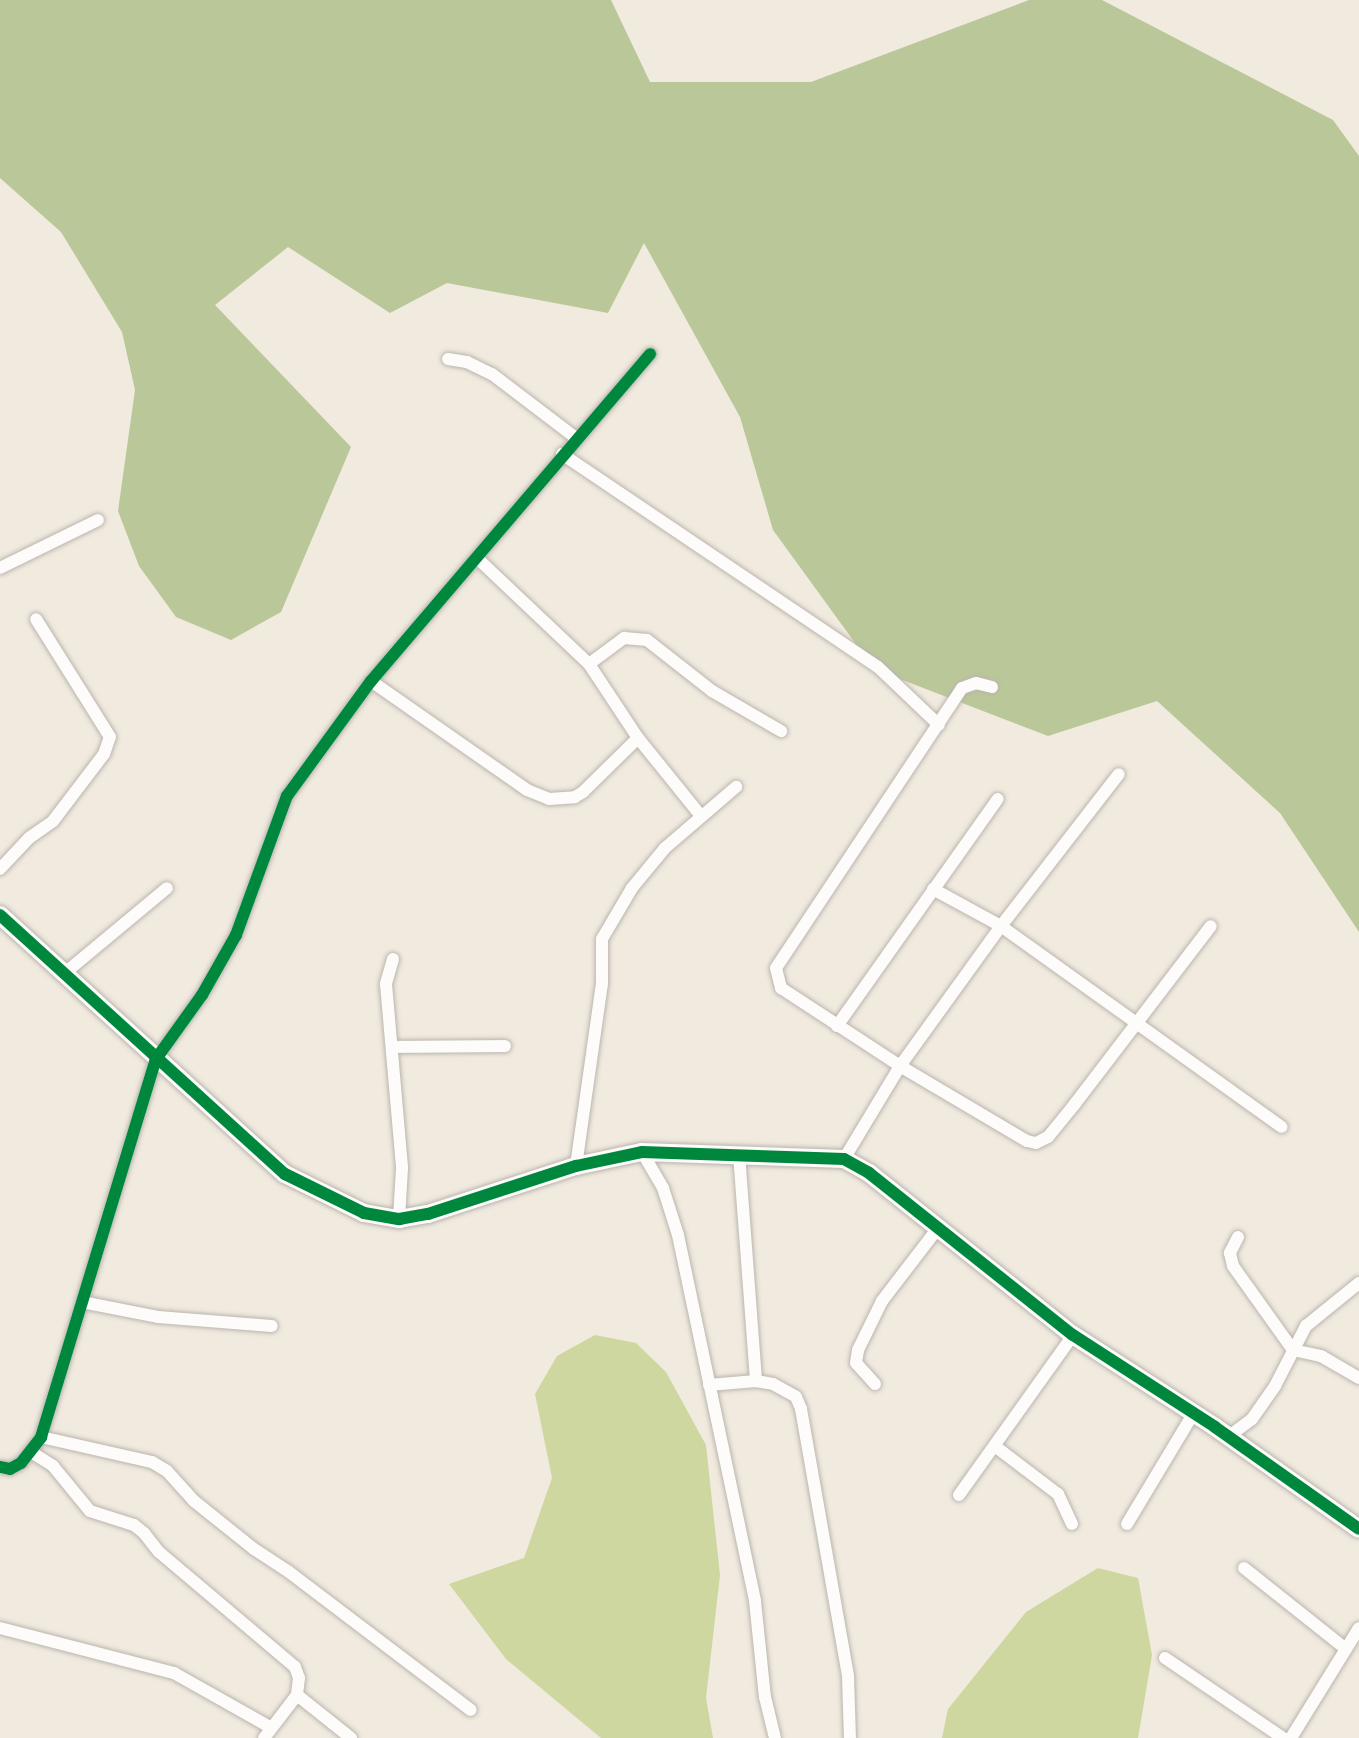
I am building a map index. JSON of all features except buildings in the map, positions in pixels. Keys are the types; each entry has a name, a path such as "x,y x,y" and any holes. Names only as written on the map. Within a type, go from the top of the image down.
{"street":[{"path":"0,1467 10,1469 21,1463 41,1437 156,1059 202,995 236,935 287,796 317,750 371,681 650,354"},
{"path":"448,359 467,362 492,374 576,438"},
{"path":"562,454 878,667 939,725"},
{"path":"0,568 98,520"},
{"path":"477,558 589,664 638,738 701,816"},
{"path":"0,869 29,838 53,821 104,754 110,737 36,619"},
{"path":"589,664 624,638 647,640 712,691 781,731"},
{"path":"371,681 527,790 549,799 575,797 583,792 638,738"},
{"path":"992,687 968,684 939,725 776,968 781,988 900,1066 1027,1141 1036,1143 1048,1137 1074,1105 1211,926"},
{"path":"844,1159 900,1066 1001,926 1119,774"},
{"path":"576,1166 602,984 602,939 632,888 665,848 736,787"},
{"path":"837,1026 998,799"},
{"path":"66,972 167,888"},
{"path":"933,889 1001,926 1134,1024 1215,1076 1282,1127"},
{"path":"0,915 285,1174 364,1213 399,1219 428,1214 576,1166 642,1152 844,1159 869,1173 1073,1335 1228,1437 1359,1529"},
{"path":"393,959 386,984 402,1168 399,1219"},
{"path":"393,1047 505,1046"},
{"path":"642,1152 663,1188 678,1235 755,1601 765,1697 775,1738"},
{"path":"739,1154 756,1381"},
{"path":"875,1384 856,1363 858,1350 882,1301 938,1228"},
{"path":"1238,1237 1230,1253 1233,1266 1293,1350 1321,1356 1359,1378"},
{"path":"1228,1437 1252,1419 1275,1386 1306,1326 1359,1283"},
{"path":"82,1302 158,1317 272,1326"},
{"path":"959,1495 1073,1335"},
{"path":"709,1385 756,1381 785,1389 796,1397 801,1409 845,1654 850,1738"},
{"path":"1127,1524 1193,1414"},
{"path":"41,1437 152,1462 167,1471 194,1501 254,1549 471,1710"},
{"path":"996,1447 1058,1494 1072,1524"},
{"path":"0,1628 174,1673 267,1732 297,1695 299,1678 295,1667 159,1552 144,1533 134,1525 90,1511 53,1466 31,1452"},
{"path":"1244,1568 1346,1649"},
{"path":"1291,1738 1359,1628"},
{"path":"1165,1658 1283,1738"},
{"path":"297,1695 351,1738"}],"green space":[{"path":"0,0 611,0 650,82 811,82 1029,0 1102,0 1333,120 1359,156 1359,932 1280,813 1157,701 1048,736 874,669 773,530 740,417 644,243 608,313 447,283 390,313 288,247 215,305 351,447 281,612 231,640 176,617 139,566 118,511 135,390 122,332 61,232 0,178"},
{"path":"595,1335 636,1343 666,1372 706,1445 720,1575 706,1698 713,1738 601,1738 506,1659 449,1584 524,1558 552,1478 535,1394 557,1356"},
{"path":"1098,1568 1138,1578 1152,1655 1138,1738 942,1738 948,1709 1026,1612"}],"cycle path":[{"path":"0,1467 10,1469 21,1463 41,1437 156,1059 202,995 236,935 287,796 371,681 650,354"},
{"path":"0,915 285,1174 364,1213 399,1219 428,1214 576,1166 642,1152 844,1159 869,1173 1073,1335 1215,1427 1359,1529"}]}
